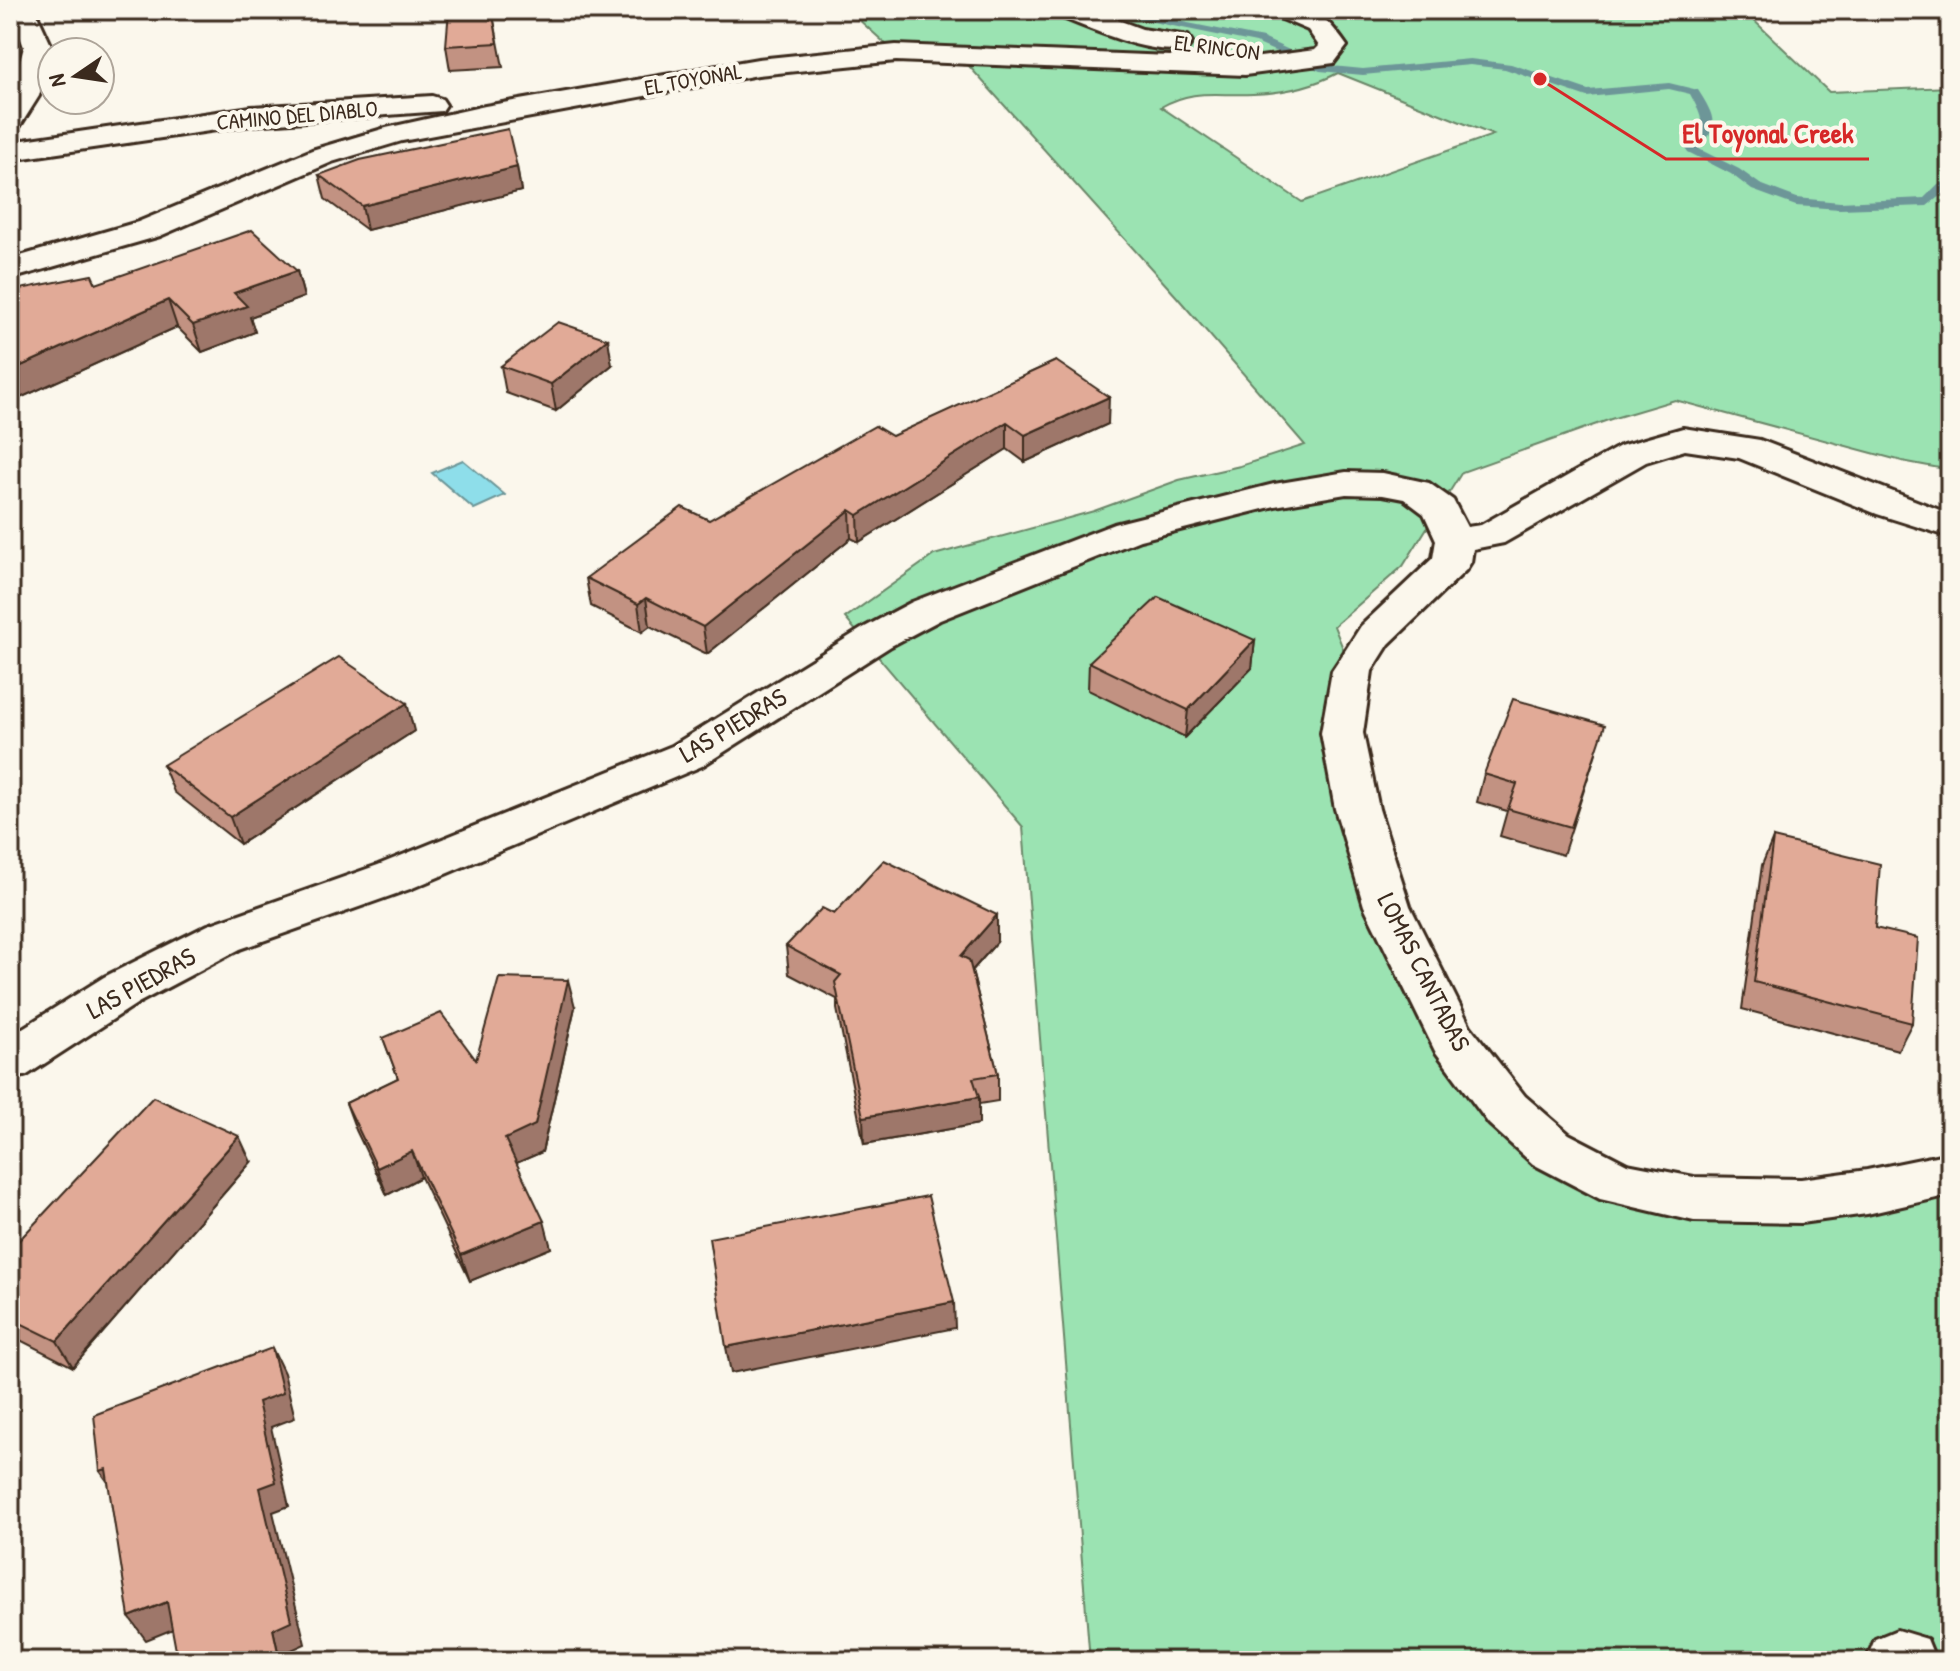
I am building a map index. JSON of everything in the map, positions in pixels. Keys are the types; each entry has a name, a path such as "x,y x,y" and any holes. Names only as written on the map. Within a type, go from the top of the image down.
{"street":[{"path":"10,120 25,96 38,47 22,10"},
{"name":"EL RINCON","path":"1066,10 1137,36 1218,49 1324,57"},
{"path":"1284,10 1317,24 1333,46 1324,57"},
{"name":"EL TOYONAL","path":"10,269 149,229 263,179 381,138 586,96 758,67 896,53 1245,67 1324,57"},
{"name":"CAMINO DEL DIABLO","path":"10,151 251,116 586,96"},
{"path":"1455,540 1491,535 1633,454 1683,439 1747,448 1890,506 1950,526"},
{"name":"LAS PIEDRAS","path":"10,1061 121,990 224,937 394,877 687,756 877,637 926,611 1127,532 1274,495 1346,483 1370,483 1416,491 1440,508 1455,540"},
{"name":"LOMAS CANTADAS","path":"1455,540 1452,562 1375,635 1352,671 1342,733 1357,809 1387,906 1452,1038 1507,1110 1551,1149 1618,1184 1694,1199 1801,1201 1867,1192 1950,1174"},
{"path":"1897,1661 1905,1661"}],"green space":[{"path":"848,10 1743,10 1829,92 1950,87 1950,470 1902,461 1675,400 1611,419 1462,472 1403,566 1334,626 1352,671 1357,809 1507,1110 1694,1199 1950,1174 1950,1661 1090,1661 1023,827 845,618 934,555 1094,511 1179,480 1240,466 1305,445 960,56 896,53","holes":["1338,73 1493,135 1302,202 1161,107 1195,95 1286,91"]}],"water":[{"path":"463,460 505,495 474,509 432,473"}],"building":[{"path":"449,10 492,10 498,43 446,46"},
{"path":"508,129 517,167 362,206 319,175 360,160"},
{"path":"252,230 297,271 234,293 247,306 193,325 168,300 10,371 10,291 92,275 96,284"},
{"path":"558,322 608,339 551,384 501,366"},
{"path":"1056,361 1109,397 1025,435 1007,422 858,515 850,510 703,627 646,598 638,604 586,578 682,507 709,520 875,426 892,436"},
{"path":"1158,597 1255,640 1188,710 1089,662"},
{"path":"339,657 407,703 230,817 163,765"},
{"path":"1513,699 1605,725 1571,827 1508,809 1517,784 1484,774"},
{"path":"1773,838 1880,864 1875,928 1918,938 1912,1023 1754,982"},
{"path":"884,860 997,915 961,956 969,960 998,1074 973,1078 979,1097 863,1117 835,982 841,975 786,946 822,908 834,914"},
{"path":"499,978 568,980 535,1125 505,1139 544,1221 461,1255 412,1151 377,1168 346,1103 398,1078 383,1038 441,1013 476,1060"},
{"path":"153,1097 239,1136 57,1341 10,1318 10,1250"},
{"path":"928,1196 954,1302 726,1347 709,1238"},
{"path":"272,1348 283,1393 258,1402 276,1482 260,1488 291,1621 273,1629 280,1661 178,1661 167,1602 129,1617 106,1469 100,1471 94,1415"}],"waterway":[{"path":"983,10 1007,12"},
{"path":"1133,15 1259,40 1320,68 1363,72 1470,62 1507,66 1587,94 1669,86 1694,92 1707,115 1706,134 1692,149 1735,171 1756,187 1796,202 1818,205 1927,202 1942,187 1950,184"}],"place":[{"name":"El Toyonal Creek","path":"1540,79"}]}
